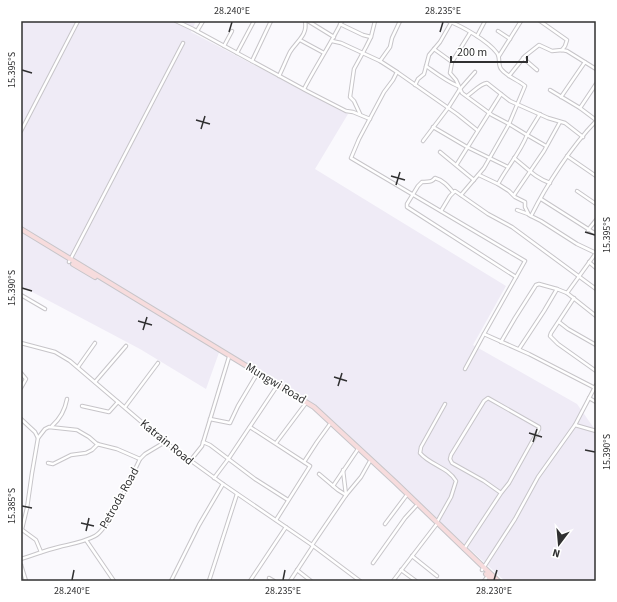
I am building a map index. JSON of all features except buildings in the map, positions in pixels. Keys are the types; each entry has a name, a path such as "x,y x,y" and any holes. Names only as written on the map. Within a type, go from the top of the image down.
{"main road":[{"name":"Mungwi Road","path":"21,229 317,411 483,569 498,581"},
{"name":"Mungwi Road","path":"21,233 70,260 314,407 464,549 493,581"}],"street":[{"path":"21,131 78,21"},
{"path":"176,21 346,111 370,119"},
{"path":"197,31 202,21"},
{"path":"237,53 254,21"},
{"path":"252,61 271,21"},
{"path":"279,76 294,46 306,30 306,21 334,37"},
{"path":"360,115 354,101 350,97 354,69 371,37 375,21"},
{"path":"380,61 390,47 392,38 400,21"},
{"path":"415,84 424,74 429,55 440,42 450,21 477,36 494,50 498,56 500,68 525,86 509,124 479,175 461,195"},
{"path":"477,36 485,21"},
{"path":"498,56 521,21"},
{"path":"540,21 567,40 562,50"},
{"path":"304,89 332,41 341,22 363,35 371,37"},
{"path":"224,46 232,31"},
{"path":"498,31 510,39"},
{"path":"459,88 456,80 450,73 452,62 470,33"},
{"path":"300,40 324,53"},
{"path":"332,41 341,43 380,61 415,84 477,130"},
{"path":"70,260 183,43"},
{"path":"510,76 523,58 538,46 552,51 562,50 571,53 596,69"},
{"path":"434,49 452,62"},
{"path":"523,58 537,70"},
{"path":"561,97 585,62"},
{"path":"426,66 459,88 466,96 489,113 546,146"},
{"path":"397,72 384,92 359,139 351,158 525,261 484,332 465,369"},
{"path":"423,141 448,108 459,88 475,72"},
{"path":"466,96 485,83 491,85 510,101 565,123 583,137"},
{"path":"580,108 596,84"},
{"path":"530,215 567,156 596,120 580,108 550,90"},
{"path":"456,164 501,94"},
{"path":"498,184 508,166 522,148 527,135 540,114"},
{"path":"514,195 560,122"},
{"path":"433,127 467,147 508,166"},
{"path":"440,152 474,180"},
{"path":"567,156 596,176"},
{"path":"514,158 530,170 536,178 550,183"},
{"path":"479,175 498,184 515,197 525,202 525,206 530,215"},
{"path":"516,277 406,207 418,186 422,182 432,182 435,178 446,184 453,192 455,191 488,214 512,226 596,289"},
{"path":"577,191 596,204"},
{"path":"441,211 453,192"},
{"path":"540,199 596,234"},
{"path":"517,210 530,215 577,244 596,252 567,293"},
{"path":"588,230 596,220"},
{"path":"589,262 596,268"},
{"path":"501,342 536,285 539,284 558,288 567,293 596,316"},
{"path":"519,349 557,289"},
{"path":"21,295 46,309"},
{"path":"574,298 551,333 551,338 596,371"},
{"path":"559,322 596,345"},
{"path":"483,569 515,519 538,477 575,425 595,386 519,349 484,334"},
{"path":"78,367 95,343"},
{"name":"Katrain Road","path":"21,344 55,352 78,367 165,442 190,461 313,545 360,581"},
{"path":"95,382 126,346"},
{"path":"190,461 200,449 203,442 229,357"},
{"path":"125,407 158,363"},
{"path":"21,373 26,378 21,388"},
{"path":"210,419 230,423 257,374"},
{"path":"214,478 277,386"},
{"path":"41,552 36,540 21,529 27,508 38,438 46,428 52,426 58,420 64,410 67,398"},
{"path":"464,549 509,483 540,429 539,427 488,398 484,400 450,459 452,463 484,481 501,493"},
{"path":"589,398 596,402"},
{"path":"82,406 109,412 118,402"},
{"path":"276,444 306,403"},
{"path":"394,581 437,524 451,497 456,481 452,474 426,459 420,453 421,447 446,404"},
{"path":"21,420 35,432 38,438"},
{"path":"304,462 330,424"},
{"path":"575,425 596,431"},
{"path":"52,426 60,429 77,430 98,444 117,449 140,459"},
{"path":"250,427 304,462 309,467 276,520"},
{"name":"Petroda Road","path":"21,559 96,536 106,525 140,459 145,454 165,442"},
{"path":"203,442 210,445 288,500"},
{"path":"48,463 53,464 69,456 86,453 98,444"},
{"path":"333,486 358,449"},
{"path":"290,581 346,495 361,477 370,461"},
{"path":"343,470 346,495"},
{"path":"319,474 346,495"},
{"path":"171,581 199,524 223,484"},
{"path":"209,581 237,494"},
{"path":"385,524 406,496"},
{"path":"373,563 405,518 416,506"},
{"path":"250,581 286,527"},
{"path":"86,540 114,581"},
{"path":"412,556 437,576"},
{"path":"21,565 26,581"},
{"path":"297,570 311,581"},
{"path":"401,570 416,581"},
{"path":"484,581 488,576"},
{"path":"269,578 274,581"}],"shaded area":[{"path":"21,21 196,21 191,32 348,114 315,169 506,286 473,345 577,404 596,431 596,581 505,581 330,418 221,347 206,389 140,349 21,286"}]}
